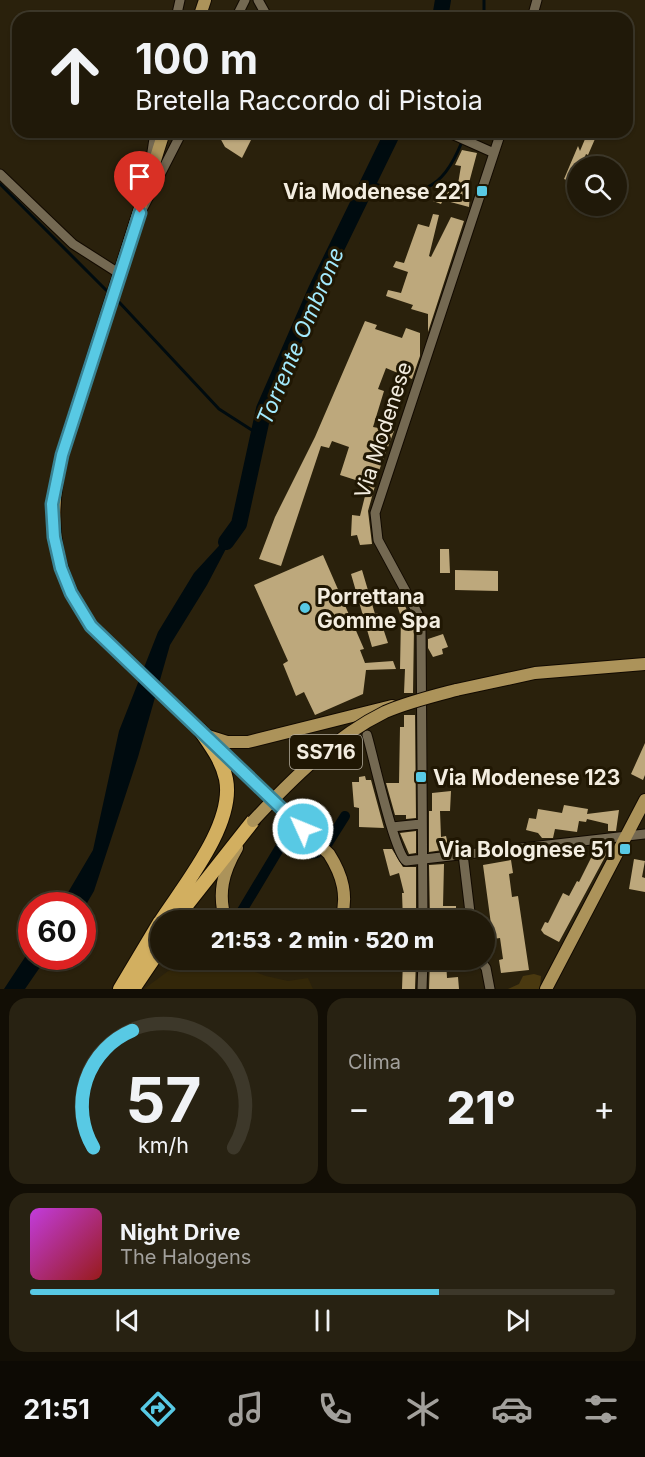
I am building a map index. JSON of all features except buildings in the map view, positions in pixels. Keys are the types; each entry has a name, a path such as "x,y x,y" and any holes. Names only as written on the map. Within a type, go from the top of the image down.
{"highway":[{"path":"168,910 219,827 227,804 224,772 215,752 200,730"},
{"name":"SS716","path":"184,910 253,821"},
{"name":"SS716","path":"187,910 192,902"},
{"path":"121,989 150,940"},
{"path":"121,989 150,953"},
{"path":"133,989 150,964"},
{"path":"133,989 153,970"}],"main road":[{"path":"162,138 62,455 52,504 57,552 67,585 91,626 329,854 343,884 343,910"},
{"name":"SS716","path":"253,821 290,783 343,738 383,713 456,690 536,673 645,664"},
{"path":"200,730 214,739 233,743 253,741 412,702"},
{"path":"546,989 645,800"},
{"path":"224,910 221,899 222,881 233,855 253,821"}],"street":[{"path":"150,176 154,138"},
{"path":"140,213 153,193 179,138"},
{"path":"460,138 494,153"},
{"name":"Via Modenese","path":"423,910 421,626 418,614 378,540 375,513 499,138"},
{"path":"0,174 73,244 120,274"},
{"path":"367,735 403,860 422,861 463,854 645,834"},
{"path":"392,827 421,824"},
{"path":"627,836 645,841"},
{"path":"463,854 470,910"},
{"path":"422,989 423,970"},
{"path":"486,970 490,989"}],"shaded area":[{"path":"239,524 207,585 170,645 138,757 94,891 68,892 93,850 119,731 158,632 194,573"},
{"path":"18,968 18,970 38,970 25,989 4,989"},
{"path":"170,970 250,970 288,981 308,978 313,989 144,989"},
{"path":"534,974 541,976 540,989 508,989 519,984 523,976"}],"waterway":[{"name":"Torrente Ombrone","path":"441,12 443,0"},
{"path":"484,0 484,12"},
{"name":"Torrente Ombrone","path":"226,542 239,524 264,409 316,290 390,138"},
{"path":"369,182 406,191 420,190 431,185 450,166 463,138"},
{"path":"0,184 106,290"},
{"path":"119,302 219,409 258,434"},
{"path":"328,843 345,816"},
{"path":"242,910 282,844 313,854 317,853"}],"place":[{"name":"Via Modenese 221","path":"482,191"},
{"name":"Porrettana Gomme Spa","path":"305,608"},
{"name":"Via Modenese 123","path":"421,777"},
{"name":"Via Bolognese 51","path":"625,849"}],"route":[{"path":"140,213 56,479 52,504 53,522 61,568 67,585 91,626 303,829"}]}
